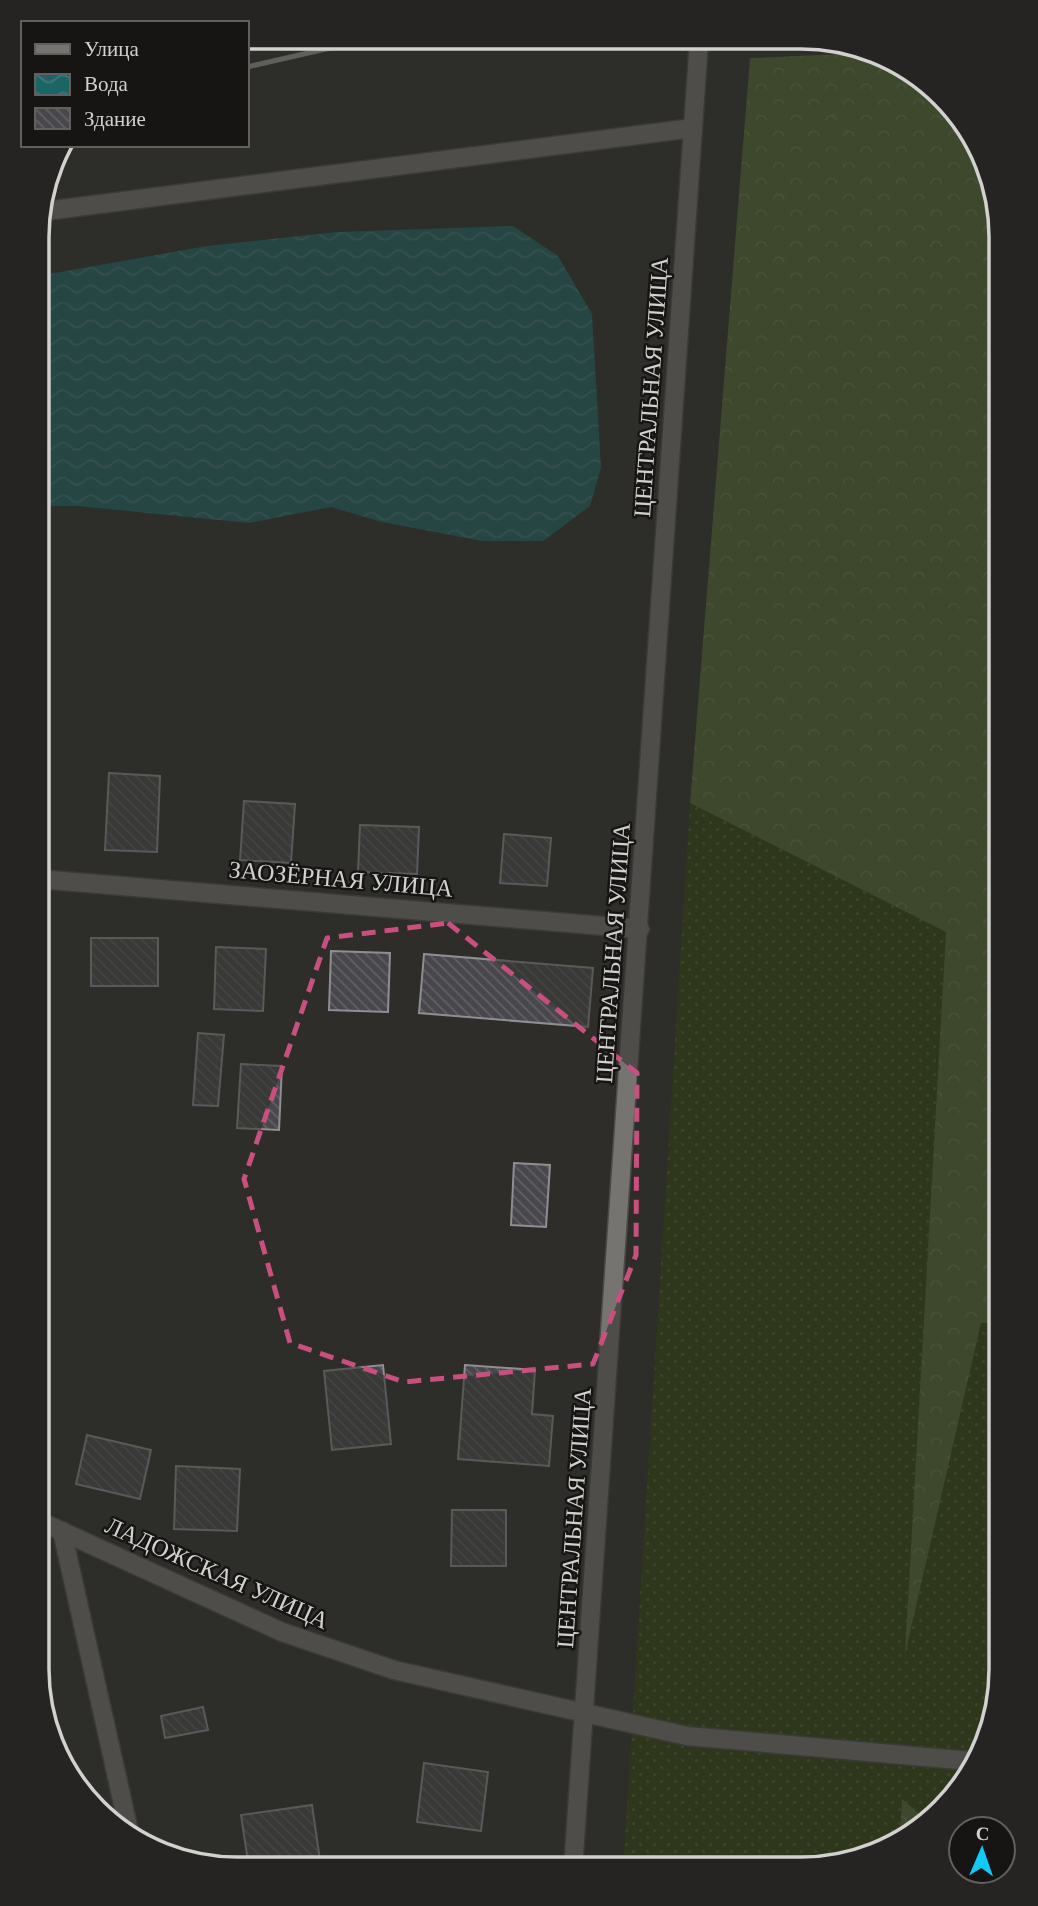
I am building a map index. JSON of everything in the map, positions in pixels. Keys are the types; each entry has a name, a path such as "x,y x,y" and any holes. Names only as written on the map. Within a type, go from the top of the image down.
{"street":[{"name":"ЦЕНТРАЛЬНАЯ УЛИЦА","path":"574,1857 640,929 698,49"},
{"path":"51,210 693,128"},
{"name":"ЗАОЗЁРНАЯ УЛИЦА","path":"49,880 640,929"},
{"name":"ЛАДОЖСКАЯ УЛИЦА","path":"49,1525 282,1632 394,1670 687,1736 965,1760"},
{"path":"62,1531 128,1821"}],"highlighted area":[{"path":"448,923 637,1073 636,1255 593,1364 404,1382 290,1343 244,1179 327,938"}],"green space":[{"path":"842,54 884,68 905,81 942,113 957,133 970,154 979,177 987,212 989,1323 981,1323 905,1654 946,932 690,803 750,58"},
{"path":"690,803 946,932 906,1649 981,1323 989,1323 989,1681 979,1729 970,1752 957,1773 942,1793 919,1814 902,1800 900,1828 884,1838 850,1851 801,1857 624,1857"},
{"path":"902,1799 920,1814 900,1828"}],"water":[{"path":"513,226 558,256 592,314 601,468 590,506 543,541 482,541 382,522 331,507 249,523 77,506 49,506 49,274 207,246 337,232"}],"building":[{"path":"109,773 160,776 157,852 105,850"},
{"path":"244,801 295,804 291,863 240,860"},
{"path":"360,825 419,827 417,874 358,872"},
{"path":"504,834 551,838 547,886 500,883"},
{"path":"91,938 158,938 158,986 91,986"},
{"path":"216,947 266,949 263,1011 214,1009"},
{"path":"331,951 390,953 388,1012 329,1010"},
{"path":"424,954 593,968 588,1027 419,1013"},
{"path":"198,1033 224,1035 218,1106 193,1105"},
{"path":"241,1064 282,1066 279,1130 237,1128"},
{"path":"514,1163 550,1165 546,1227 511,1225"},
{"path":"383,1365 391,1444 332,1450 324,1371"},
{"path":"465,1365 535,1370 532,1414 553,1416 549,1466 458,1459"},
{"path":"87,1435 151,1450 140,1499 76,1484"},
{"path":"176,1466 240,1469 237,1531 174,1529"},
{"path":"452,1510 506,1510 506,1566 451,1566"},
{"path":"203,1707 208,1730 165,1738 161,1716"},
{"path":"424,1763 488,1772 481,1831 417,1822"},
{"path":"312,1805 320,1857 247,1857 241,1815"}],"railway":[{"path":"248,67 326,49"}]}
